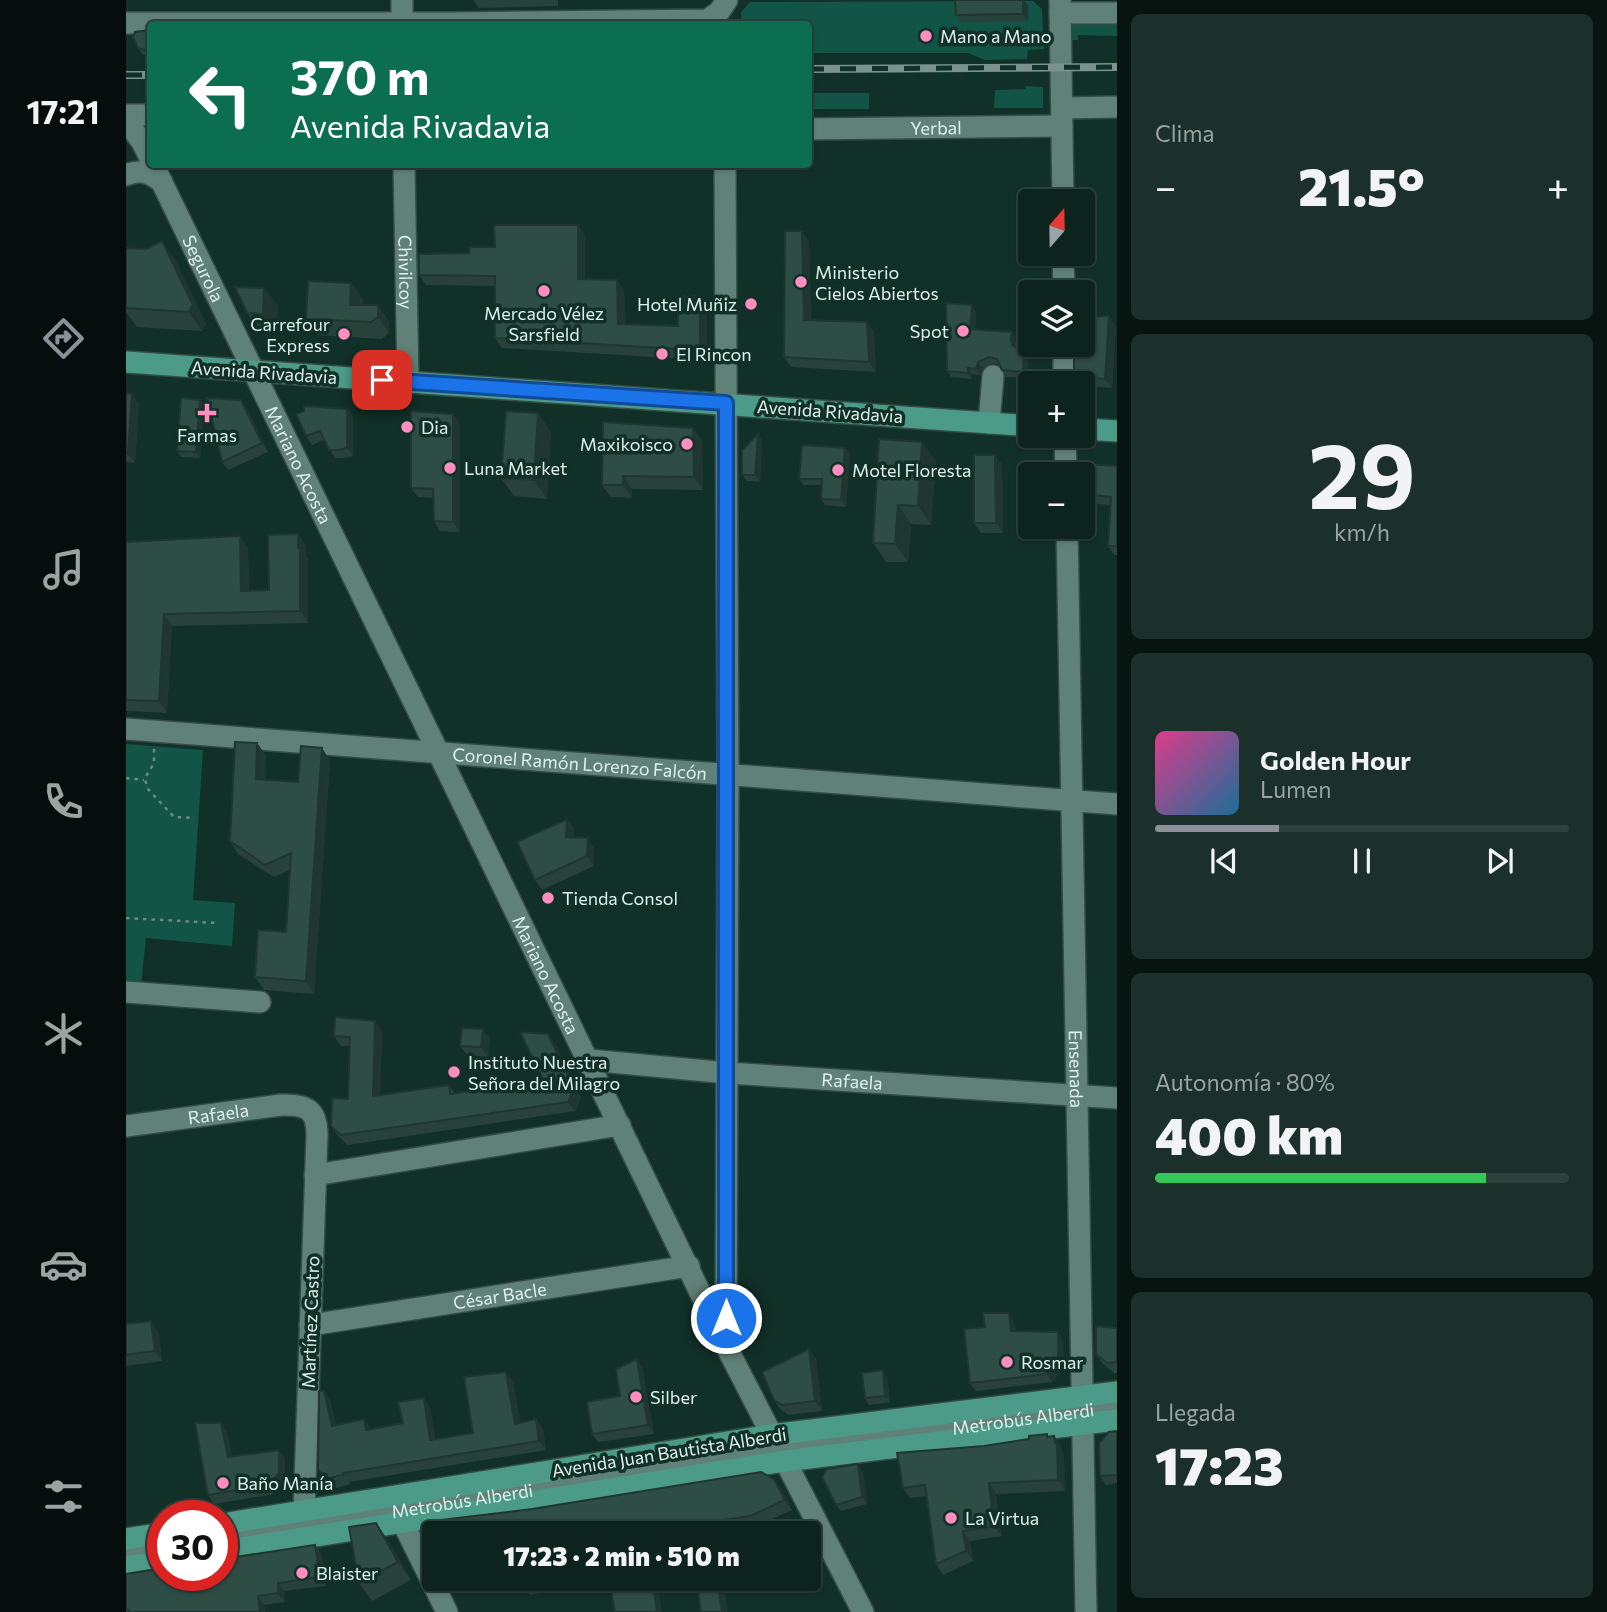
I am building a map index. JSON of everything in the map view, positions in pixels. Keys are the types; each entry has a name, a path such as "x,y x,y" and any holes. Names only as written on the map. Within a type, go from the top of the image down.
{"main road":[{"name":"Avenida Rivadavia","path":"126,362 1018,425"},
{"path":"1095,430 1117,431"},
{"name":"Avenida Juan Bautista Alberdi","path":"238,1546 306,1524 779,1449 1082,1410 1117,1392"},
{"name":"Avenida Juan Bautista Alberdi","path":"400,1509 779,1449 1082,1410 1117,1420"},
{"name":"Avenida Juan Bautista Alberdi","path":"238,1524 306,1524"},
{"path":"126,1539 147,1536"},
{"path":"126,1567 147,1564"}],"street":[{"path":"402,0 402,21"},
{"path":"554,21 707,20 719,12 726,0"},
{"path":"1063,189 1060,6 1117,13"},
{"path":"126,23 147,23"},
{"name":"Yerbal","path":"812,129 1062,117 1117,107"},
{"path":"126,117 147,116"},
{"path":"126,117 147,153"},
{"name":"Chivilcoy","path":"404,168 408,382"},
{"path":"726,168 726,1346"},
{"path":"126,175 138,171 158,173"},
{"name":"Segurola","path":"158,173 253,372"},
{"name":"Mariano Acosta","path":"253,372 690,1266 726,1346 863,1612"},
{"path":"989,423 993,376"},
{"name":"Ensenada","path":"1067,539 1086,1612"},
{"name":"Coronel Ramón Lorenzo Falcón","path":"126,729 1117,804"},
{"path":"126,992 260,1002"},
{"name":"Rafaela","path":"589,1060 728,1073 1117,1098"},
{"name":"Rafaela","path":"126,1126 281,1105 300,1105 308,1109"},
{"name":"Martínez Castro","path":"306,1524 317,1126 315,1117 308,1109"},
{"path":"315,1175 620,1125"},
{"name":"César Bacle","path":"310,1325 690,1266"},
{"name":"Metrobús Alberdi","path":"1082,1410 1117,1406"},
{"path":"400,1509 447,1612"},
{"path":"238,1535 306,1524"},
{"path":"126,1553 147,1550"}],"path":[{"path":"155,731 153,763 145,780 147,788 174,817 194,818"},
{"path":"126,778 145,780"},
{"path":"126,918 217,923"}],"green space":[{"name":"Mano a Mano","path":"1033,1 1042,9 1044,49 1028,50 1027,59 985,60 968,53 812,53 812,21 742,21 741,12 750,2"},
{"path":"1117,22 1117,36 1078,35 1078,40 1070,40 1071,23"},
{"path":"1026,86 1043,87 1043,108 994,108 995,90 1025,89"},
{"path":"812,93 869,93 869,109 812,109"},
{"path":"126,744 203,750 193,900 235,903 232,946 146,938 141,985 126,983"}],"building":[{"path":"955,0 1023,0 1023,14 956,15"},
{"path":"147,30 147,48 144,50 138,48 133,37 135,32"},
{"path":"494,225 578,225 578,279 617,280 618,324 678,326 678,296 700,296 700,343 695,350 495,338 495,276 419,275 419,254 469,253 470,247 495,247"},
{"path":"785,231 802,231 804,320 867,322 869,362 784,357"},
{"path":"162,241 193,305 189,312 126,308 126,248 146,249"},
{"path":"308,281 351,283 350,305 378,305 378,317 371,322 306,319"},
{"path":"235,287 264,288 263,314 247,313"},
{"path":"946,303 972,305 970,329 1012,332 1012,345 1018,348 1018,357 1024,357 1023,371 1002,370 997,359 989,357 978,362 976,369 968,368 968,373 947,371"},
{"path":"1109,316 1105,379 1095,378 1095,371 1074,371 1074,357 1095,357 1095,317"},
{"path":"126,393 132,394 128,454 126,453"},
{"path":"181,398 200,400 196,452 177,451"},
{"path":"207,398 241,400 262,443 222,462"},
{"path":"304,406 347,409 347,448 329,450 320,431 306,436 296,414 304,411"},
{"path":"411,411 453,414 453,522 434,521 433,489 411,488"},
{"path":"506,411 538,413 534,480 501,478"},
{"path":"603,422 693,428 694,477 623,476 623,485 602,485"},
{"path":"758,434 755,475 742,475 742,450"},
{"path":"879,439 922,442 918,506 898,505 895,544 873,543"},
{"path":"802,445 845,448 841,500 821,499 822,479 799,479"},
{"path":"974,455 995,455 996,523 974,523"},
{"path":"1095,465 1117,466 1117,546 1108,546 1111,497 1095,495"},
{"path":"298,534 300,611 164,614 159,701 126,700 126,542 240,536 241,591 269,590 268,535"},
{"path":"235,742 257,743 256,779 298,782 301,746 322,748 306,981 255,977 258,930 286,932 291,853 265,865 230,841"},
{"path":"567,819 566,837 588,838 587,856 535,880 517,842"},
{"path":"335,1017 375,1021 373,1096 449,1085 450,1094 543,1080 520,1032 548,1034 574,1088 568,1102 341,1135 331,1126 332,1098 348,1099 350,1037 334,1036"},
{"path":"462,1028 483,1029 481,1047 460,1046"},
{"path":"983,1313 1009,1313 1011,1331 1058,1332 1058,1361 1047,1374 970,1383 964,1329 985,1327"},
{"path":"151,1321 155,1351 126,1355 126,1324"},
{"path":"1096,1326 1117,1328 1117,1362 1107,1363 1096,1354"},
{"path":"809,1349 815,1401 782,1405 774,1400 762,1372"},
{"path":"637,1359 648,1425 592,1434 587,1402 620,1396 616,1369"},
{"path":"883,1370 885,1396 865,1398 862,1373"},
{"path":"506,1372 515,1424 536,1419 539,1441 343,1473 330,1478 322,1475 318,1469 319,1391 324,1391 332,1426 364,1419 366,1430 403,1423 398,1402 424,1398 430,1440 473,1433 464,1377"},
{"path":"195,1423 221,1423 228,1457 279,1450 279,1473 269,1485 208,1495"},
{"path":"1117,1431 1117,1475 1100,1476 1099,1443 1109,1432"},
{"path":"1047,1434 1047,1437 1054,1436 1057,1443 1058,1480 989,1483 994,1526 963,1531 966,1551 936,1564 925,1485 903,1488 897,1453 984,1446"},
{"path":"858,1464 862,1497 836,1505 822,1477 827,1469"},
{"path":"761,1472 774,1479 785,1500 750,1516 716,1521 433,1521 532,1509"},
{"path":"376,1523 398,1562 359,1583 349,1527"},
{"path":"315,1545 320,1577 278,1583 278,1593 258,1596 260,1612 126,1610 126,1574 147,1571 147,1591 238,1591 238,1557"},
{"path":"611,1591 654,1591 657,1612 615,1612"},
{"path":"698,1591 719,1591 722,1612 701,1612"}],"railway":[{"path":"812,69 1117,67"},
{"path":"126,75 147,75"}],"place":[{"name":"Mano a Mano","path":"926,36"},
{"name":"Ministerio Cielos Abiertos","path":"801,282"},
{"name":"Mercado Vélez Sarsfield","path":"544,291"},
{"name":"Hotel Muñiz","path":"751,304"},
{"name":"Spot","path":"963,331"},
{"name":"Carrefour Express","path":"344,334"},
{"name":"El Rincon","path":"662,354"},
{"name":"Farmas","path":"207,413"},
{"name":"Dia","path":"407,427"},
{"name":"Maxikoisco","path":"687,444"},
{"name":"Luna Market","path":"450,468"},
{"name":"Motel Floresta","path":"838,470"},
{"name":"Tienda Consol","path":"548,898"},
{"name":"Instituto Nuestra Señora del Milagro","path":"454,1072"},
{"name":"Rosmar","path":"1007,1362"},
{"name":"Silber","path":"636,1397"},
{"name":"Baño Manía","path":"223,1483"},
{"name":"La Virtua","path":"951,1518"},
{"name":"Blaister","path":"302,1573"}],"route":[{"path":"382,380 726,403 726,1318"}]}
